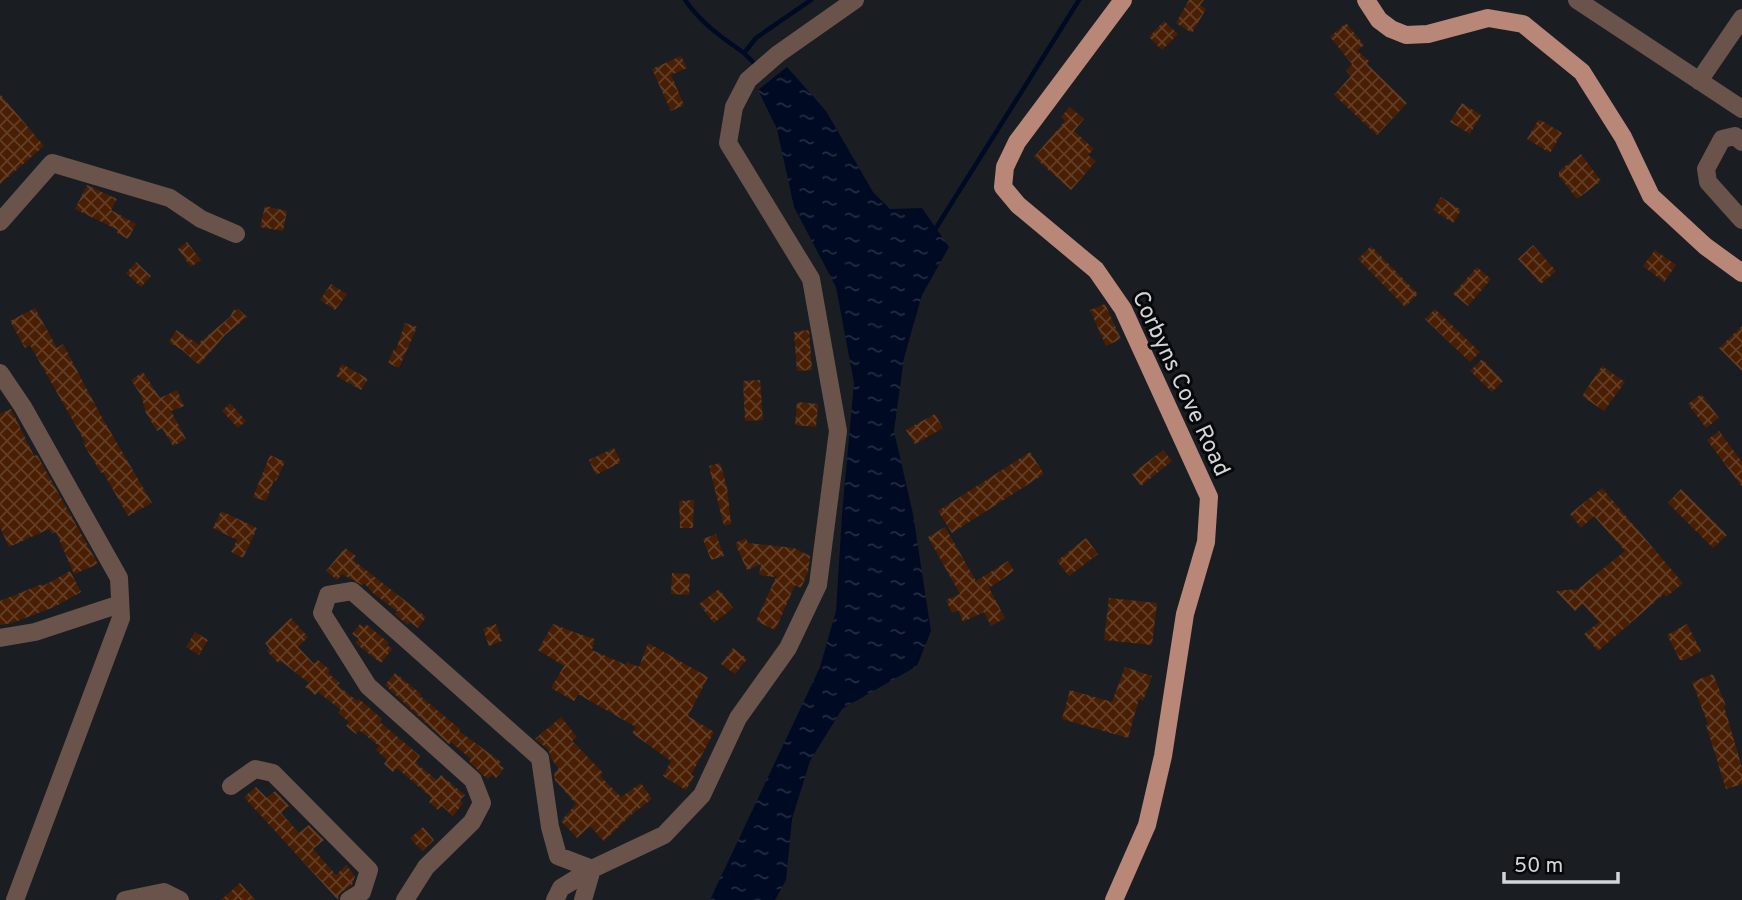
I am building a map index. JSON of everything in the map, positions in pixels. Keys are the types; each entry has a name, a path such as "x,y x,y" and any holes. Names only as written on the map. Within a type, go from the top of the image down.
{"main road":[{"name":"Corbyns Cove Road","path":"1114,900 1147,825 1163,757 1185,614 1206,542 1209,497 1124,309 1096,271 1018,205 1003,187 1005,167 1017,142 1123,0"},
{"path":"1366,0 1379,20 1406,35 1428,34 1488,18 1523,24 1582,72 1623,137 1651,196 1705,246 1742,273"}],"street":[{"path":"555,900 561,888 592,869 664,835 702,795 738,718 788,648 818,586 838,431 811,279 728,143 734,107 748,80 778,54 855,0"},
{"path":"1577,0 1742,109"},
{"path":"1699,81 1742,18"},
{"path":"1742,142 1735,136 1722,139 1706,169 1707,182 1742,220"},
{"path":"0,222 52,163 170,198 201,219 236,234"},
{"path":"0,373 23,407 119,578 121,618 15,900"},
{"path":"405,900 426,867 472,822 482,803 473,780 368,686 322,613 328,595 352,591 540,758 550,827 558,856 592,869"},
{"path":"0,638 35,632 120,604"},
{"path":"231,786 255,769 274,773 369,870 362,892 349,900"},
{"path":"583,900 592,869"},
{"path":"125,900 164,892 180,900"}],"water":[{"path":"787,67 826,111 873,192 890,209 922,208 949,247 922,295 904,358 894,431 913,514 931,631 917,666 842,709 810,761 792,819 786,880 775,900 710,900 820,667 836,611 854,383 836,287 794,207 777,129 758,90"}],"building":[{"path":"1189,0 1204,0 1200,5 1206,9 1192,33 1176,23"},
{"path":"1164,21 1178,34 1162,50 1149,37"},
{"path":"1346,23 1364,45 1357,51 1407,103 1377,135 1334,95 1351,76 1346,71 1352,64 1330,37"},
{"path":"681,56 687,68 671,75 684,105 671,111 652,69"},
{"path":"0,94 44,146 0,184"},
{"path":"1462,103 1481,115 1470,134 1450,122"},
{"path":"1070,107 1084,119 1074,131 1094,149 1088,155 1096,161 1071,190 1034,157 1065,121 1061,117"},
{"path":"1539,119 1562,133 1550,153 1527,139"},
{"path":"1581,154 1601,181 1577,199 1559,176 1559,171"},
{"path":"87,185 117,199 111,210 136,224 128,239 117,233 118,230 75,209"},
{"path":"1441,197 1461,210 1453,223 1433,210"},
{"path":"265,206 287,211 283,231 260,227"},
{"path":"187,242 201,260 191,267 178,249"},
{"path":"1533,245 1556,271 1541,284 1518,259"},
{"path":"1371,246 1418,294 1405,307 1358,259"},
{"path":"1655,250 1676,265 1664,282 1643,266"},
{"path":"136,262 151,276 141,287 126,273"},
{"path":"1477,267 1491,279 1468,306 1453,294"},
{"path":"331,284 347,294 335,310 320,300"},
{"path":"1105,304 1121,339 1106,346 1090,310"},
{"path":"35,308 57,348 63,344 152,503 128,516 83,443 85,442 30,345 25,348 10,321"},
{"path":"234,309 247,317 225,335 199,365 169,342 176,330 200,345 200,342 230,317"},
{"path":"1435,309 1480,352 1470,362 1425,319"},
{"path":"405,323 417,327 399,368 388,363 394,349 396,350"},
{"path":"1742,326 1742,371 1719,348"},
{"path":"809,330 812,370 797,371 794,332"},
{"path":"1482,359 1503,381 1492,392 1470,371"},
{"path":"342,364 368,379 361,390 336,376"},
{"path":"1602,366 1625,382 1604,411 1582,396"},
{"path":"143,372 160,398 177,390 184,406 171,411 186,439 173,446 162,428 157,431 131,380"},
{"path":"760,380 763,420 745,421 743,381"},
{"path":"1701,394 1719,418 1706,428 1688,404"},
{"path":"797,402 818,404 816,427 795,425"},
{"path":"230,403 246,421 238,428 222,411"},
{"path":"11,409 34,456 37,455 98,564 74,574 56,532 52,534 49,529 9,547 0,527 0,414"},
{"path":"935,414 943,428 915,444 906,430"},
{"path":"1719,431 1742,462 1742,487 1707,440"},
{"path":"614,448 621,462 596,475 589,460"},
{"path":"1163,450 1172,461 1141,486 1132,474"},
{"path":"1030,452 1044,474 952,533 938,511"},
{"path":"270,455 285,462 266,501 253,497"},
{"path":"720,463 727,487 731,524 724,526 709,466"},
{"path":"1602,488 1683,583 1666,597 1664,594 1598,651 1584,634 1599,622 1583,604 1575,611 1556,591 1578,589 1625,551 1594,516 1581,528 1570,514"},
{"path":"1681,489 1727,535 1713,548 1668,503"},
{"path":"694,500 693,528 680,528 679,501"},
{"path":"221,511 257,528 243,558 231,552 237,540 213,528"},
{"path":"945,527 976,581 1008,561 1014,571 989,588 1005,618 991,626 984,612 963,622 958,610 952,613 946,600 960,594 928,537"},
{"path":"716,534 724,556 711,560 703,539"},
{"path":"746,538 748,543 794,548 810,556 808,572 801,588 795,585 775,630 756,621 777,575 759,575 761,564 747,570 735,543"},
{"path":"1086,538 1098,554 1069,576 1057,561"},
{"path":"345,548 356,556 353,560 426,617 418,628 410,622 408,625 395,614 398,612 364,583 362,585 342,574 337,580 326,571"},
{"path":"70,571 81,592 54,607 0,625 0,601 42,584 43,586"},
{"path":"672,573 690,574 689,595 671,594"},
{"path":"719,589 733,608 714,623 699,604"},
{"path":"1109,598 1157,603 1152,645 1104,640"},
{"path":"291,618 308,637 298,647 314,664 318,660 340,683 337,685 382,719 380,722 420,756 416,761 418,765 437,780 441,775 465,795 460,800 463,803 453,816 442,806 438,810 429,802 432,798 397,768 393,772 384,764 387,760 376,750 379,746 359,730 356,734 346,726 349,722 338,713 341,710 318,692 315,695 305,687 309,683 281,661 278,663 267,651 269,648 265,643"},
{"path":"360,624 364,627 366,624 389,643 387,645 392,649 381,663 355,643 359,639 352,634"},
{"path":"496,624 502,641 489,646 483,629"},
{"path":"553,624 595,639 592,650 626,665 627,662 639,667 648,643 708,677 688,716 714,732 686,790 663,776 671,761 632,733 636,727 578,694 574,701 551,688 564,666 538,650"},
{"path":"1687,624 1701,651 1680,660 1667,635"},
{"path":"195,632 208,640 199,655 186,647"},
{"path":"733,648 747,659 735,674 721,664"},
{"path":"1125,667 1152,676 1143,701 1139,699 1128,738 1062,719 1070,690 1112,702"},
{"path":"395,673 460,729 459,731 501,762 499,765 504,768 496,778 492,775 488,779 483,775 469,761 471,759 451,742 449,744 385,685"},
{"path":"1713,674 1726,706 1742,768 1742,784 1726,789 1706,725 1708,724 1692,682"},
{"path":"561,717 577,737 572,741 603,773 600,776 621,797 641,783 652,799 604,841 590,826 577,838 561,821 576,804 555,780 554,773 559,768 548,749 535,739"},
{"path":"256,787 267,798 275,791 289,806 281,813 299,833 309,825 324,840 313,849 336,875 346,865 355,876 352,885 339,895 338,900 244,797"},
{"path":"423,827 434,840 422,851 410,838"},
{"path":"240,883 255,900 221,900"}],"waterway":[{"path":"685,0 705,23 744,53"},
{"path":"756,65 744,53 756,38 811,0"},
{"path":"936,228 1079,0"}]}
